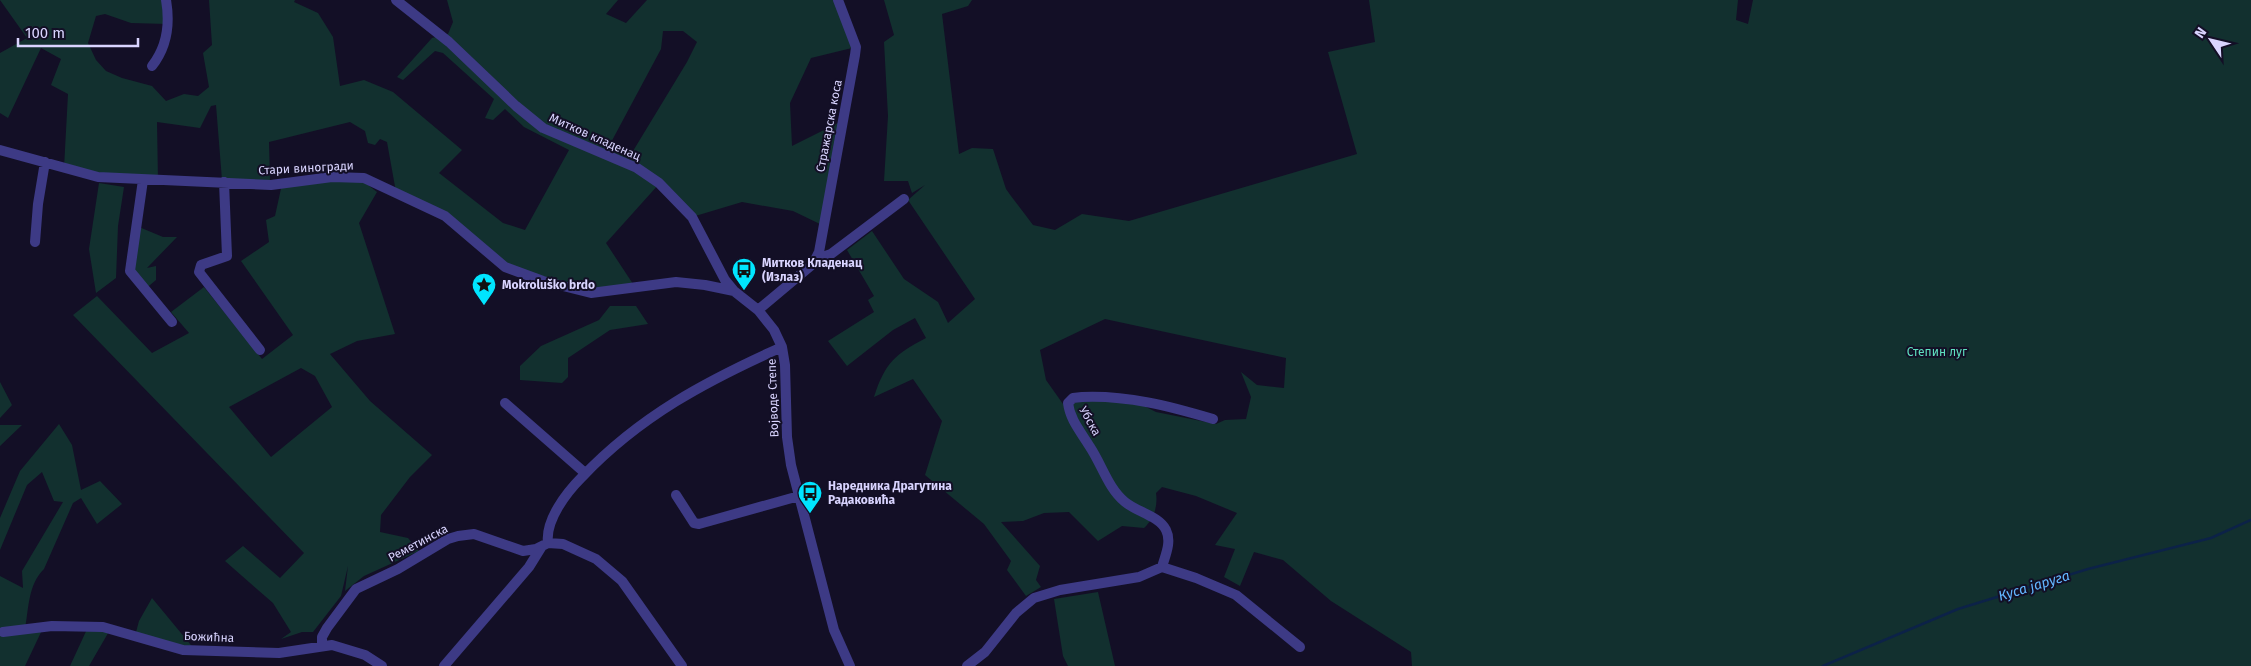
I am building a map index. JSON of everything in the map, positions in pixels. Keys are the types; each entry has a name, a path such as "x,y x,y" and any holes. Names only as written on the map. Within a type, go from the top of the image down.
{"street":[{"path":"152,66 162,48 168,28 166,0"},
{"name":"Митков кладенац","path":"396,0 449,42 536,123 555,134 637,168 659,183 692,217 724,280 737,293"},
{"name":"Стражарска коса","path":"817,259 856,55 856,47 838,0"},
{"name":"Стари виногради","path":"0,150 90,176 271,185 332,177 364,178 445,216 505,267 543,281 591,293 676,282 700,284 737,293 758,310"},
{"path":"35,242 38,204 45,162"},
{"path":"143,180 130,271 172,322"},
{"path":"224,182 227,256 201,266 199,272 260,350"},
{"path":"758,310 806,271 817,259 831,254 904,199"},
{"name":"Војводе Степе","path":"758,310 774,330 782,347 786,375 788,450 834,630 850,666"},
{"path":"444,666 529,567 545,545 560,504 585,474 613,446 651,416 719,376 782,347"},
{"name":"Убска","path":"1162,568 1168,545 1166,529 1157,520 1127,504 1115,491 1070,414 1068,403 1073,398 1082,396 1136,399 1170,406 1213,419"},
{"path":"505,404 585,474"},
{"path":"676,495 694,522 699,524 800,496"},
{"name":"Реметинска","path":"322,645 322,637 356,589 405,565 448,539 458,536 482,536 522,551 545,545 562,544 584,552 613,571 640,605 682,666"},
{"path":"966,666 985,652 1016,612 1034,598 1060,590 1139,577 1162,568 1196,578 1236,595 1300,647"},
{"name":"Божићна","path":"3,632 52,626 103,627 183,650 279,653 332,645 365,655 382,666"}],"green space":[{"path":"0,0 166,0 168,24 131,23 105,14 96,16 88,43 96,60 106,71 122,78 152,86 166,101 184,94 198,96 209,87 203,53 212,45 209,0 295,0 294,2 318,13 333,37 340,86 364,80 393,92 462,150 439,173 503,223 525,230 569,150 524,127 505,109 493,120 485,118 494,99 443,53 435,51 403,80 397,77 432,38 448,34 453,22 447,0 618,0 606,14 626,23 647,0 838,0 856,47 811,58 790,103 792,146 842,121 822,225 793,211 742,202 692,217 659,184 606,243 635,287 594,292 505,270 458,227 396,192 387,142 380,139 375,145 368,143 365,131 350,122 269,142 270,181 222,180 216,105 211,106 200,128 157,122 158,181 64,168 68,94 51,85 61,59 41,48 8,118 0,113 0,53 27,38","holes":["663,31 683,31 697,42 687,62 630,156 608,148 661,49"]},
{"name":"Степин луг","path":"884,0 972,0 968,6 942,14 959,154 972,148 993,149 1006,189 1033,225 1055,230 1082,214 1129,221 1357,154 1328,52 1375,42 1369,0 1738,0 1736,20 1748,24 1753,0 2251,0 2251,666 1412,666 1411,652 1331,601 1283,560 1254,552 1240,586 1224,577 1235,549 1215,545 1237,513 1196,496 1162,487 1156,493 1156,507 1153,516 1144,528 1122,526 1098,541 1069,512 1044,513 1023,521 1001,522 1040,566 1036,580 1041,587 1026,596 1007,570 1011,561 984,524 925,475 942,421 913,379 874,397 882,376 892,361 906,349 926,338 915,318 893,330 847,366 828,341 874,312 868,300 874,296 847,250 872,231 904,279 938,302 948,323 975,299 908,200 925,185 912,193 908,181 884,181 888,116 884,42 894,35","holes":["1105,319 1286,358 1284,388 1257,385 1241,372 1251,397 1246,419 1225,420 1216,424 1156,412 1136,402 1096,400 1063,404 1046,380 1040,350"]},
{"path":"341,180 363,181 377,192 359,223 395,334 357,341 330,354 370,401 432,455 410,477 381,515 380,532 408,538 419,551 364,576 345,591 348,566 341,596 313,632 302,632 281,639 291,632 273,603 225,561 243,546 280,578 304,553 73,315 97,296 152,353 189,333 171,312 204,287 262,359 293,335 241,261 269,242 266,220 275,216 282,184","holes":["301,368 315,376 332,407 271,457 229,407"]},
{"path":"99,183 124,187 118,226 116,278 96,293 89,249"},
{"path":"139,227 163,237 177,237 147,268 156,266 156,280 144,290 132,273"},
{"path":"610,306 636,306 648,324 610,330 568,358 568,377 562,383 520,380 520,366 541,346 599,320"},
{"path":"0,382 12,405 0,418"},
{"path":"59,424 72,445 81,490 100,481 122,504 97,524 81,498 73,503 44,569 35,582 30,597 25,629 43,628 25,666 0,666 0,576 23,588 22,571 63,502 54,501 42,472 27,485 0,550 0,518 20,471"},
{"path":"0,425 22,425 0,446"},
{"path":"1098,592 1115,666 1068,666 1063,656 1054,599"},
{"path":"152,598 195,650 135,636 139,621"},
{"path":"88,627 111,628 89,666 70,666"}],"waterway":[{"name":"Куса јаруга","path":"1823,666 1958,609 2088,569 2211,538 2251,520"}],"place":[{"name":"Митков Кладенац (Излаз)","path":"744,291"},
{"name":"Mokroluško brdo","path":"484,306"},
{"name":"Наредника Драгутина Радаковића","path":"810,514"}]}
